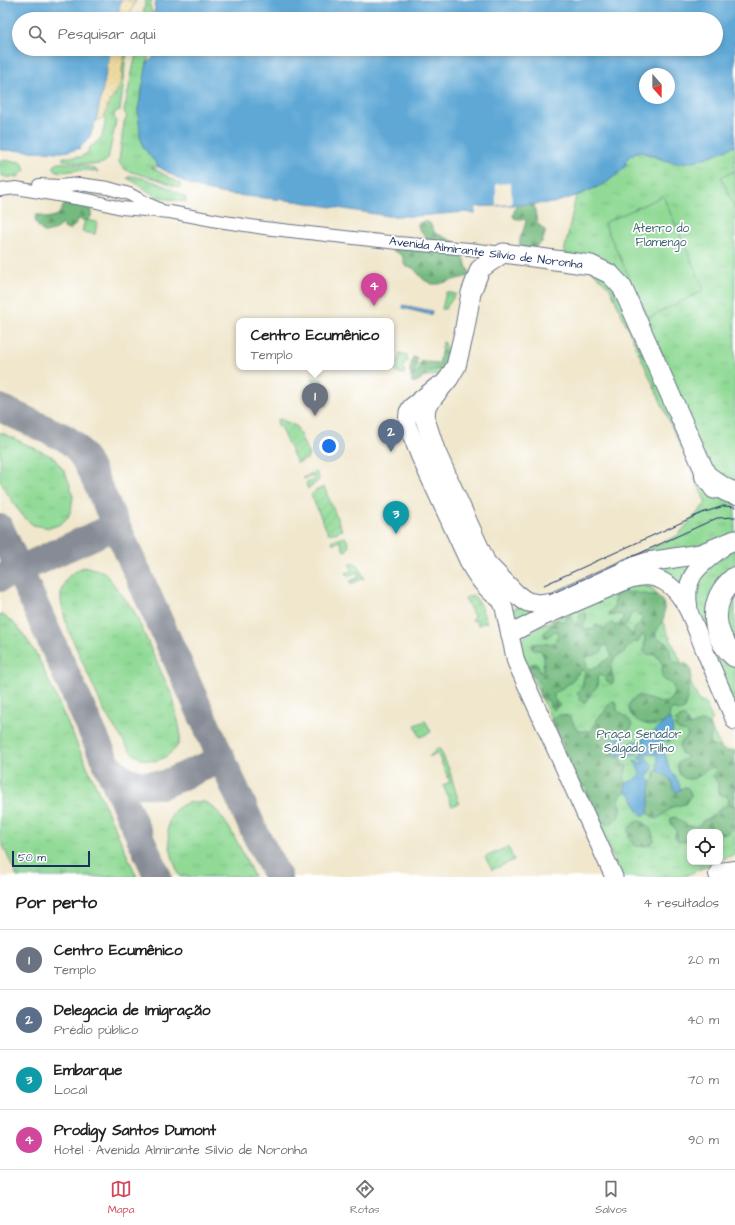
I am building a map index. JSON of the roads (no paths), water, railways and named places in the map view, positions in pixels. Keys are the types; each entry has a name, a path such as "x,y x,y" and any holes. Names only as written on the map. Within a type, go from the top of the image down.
{"highway":[{"path":"706,476 723,488 735,493"},
{"path":"735,578 728,584 719,596 715,614 718,632 728,650 735,656"}],"main road":[{"path":"502,253 480,269 471,293 456,366 449,378 426,406 425,419 435,450 486,563 516,594 524,600 534,604 544,604 554,602 629,568 648,562 700,554 732,541"},
{"name":"Avenida Almirante Silvio de Noronha","path":"502,253 591,265 610,274 622,287 706,476 717,492 725,496 735,498"}],"street":[{"name":"Avenida Almirante Silvio de Noronha","path":"0,182 16,185 45,186 79,184 108,188 129,194 150,205 170,212"},
{"name":"Avenida Almirante Silvio de Noronha","path":"0,190 16,188 86,200 121,208 170,212 264,228 502,253"},
{"path":"469,249 480,269"},
{"path":"449,378 411,407 408,412 407,424 420,457 471,567 486,588 502,600"},
{"path":"691,617 688,593 690,579 701,566 732,541"},
{"path":"486,563 502,600 513,651 522,676 614,877"},
{"path":"510,634 621,583 643,576 655,577 670,585 678,594 691,617 735,722"},
{"path":"513,651 529,624"}],"water":[{"path":"0,0 121,0 118,12 12,12 12,56 110,56 96,121 90,136 80,148 62,152 0,150"},
{"path":"156,0 735,0 735,146 685,163 667,161 645,153 635,152 633,156 630,155 625,162 627,164 621,171 606,183 579,195 553,203 475,207 475,214 466,212 417,216 387,216 295,201 225,194 205,190 186,183 159,167 143,147 140,134 138,110 147,63 153,56 723,56 723,12 154,12"},
{"path":"403,305 432,311 431,315 403,308"},
{"path":"669,718 673,730 672,736 669,742 667,741 668,734 664,734 663,742 655,748 657,752 662,752 665,754 669,768 678,781 681,790 677,792 674,790 670,779 660,772 658,769 657,755 646,753 645,755 653,768 648,775 651,782 648,812 643,815 638,811 631,794 625,792 626,783 635,779 639,775 638,769 633,760 643,763 643,760 638,757 642,754 642,752 636,750 635,751 637,754 632,756 615,755 609,747 609,741 620,738 624,739 623,744 629,745 633,741 643,741 643,737 651,732 654,733 657,728"}],"tram line":[{"path":"544,585 702,513 724,506 735,507"},
{"path":"549,595 717,518 735,517"}],"place":[{"name":"Prodigy Santos Dumont","path":"374,306"},
{"name":"Centro Ecumênico","path":"315,416"},
{"name":"Delegacia de Imigração","path":"391,452"},
{"name":"Embarque","path":"396,534"}],"park label":[{"name":"Aterro do Flamengo","path":"661,235"},
{"name":"Praça Senador Salgado Filho","path":"639,741"}]}
